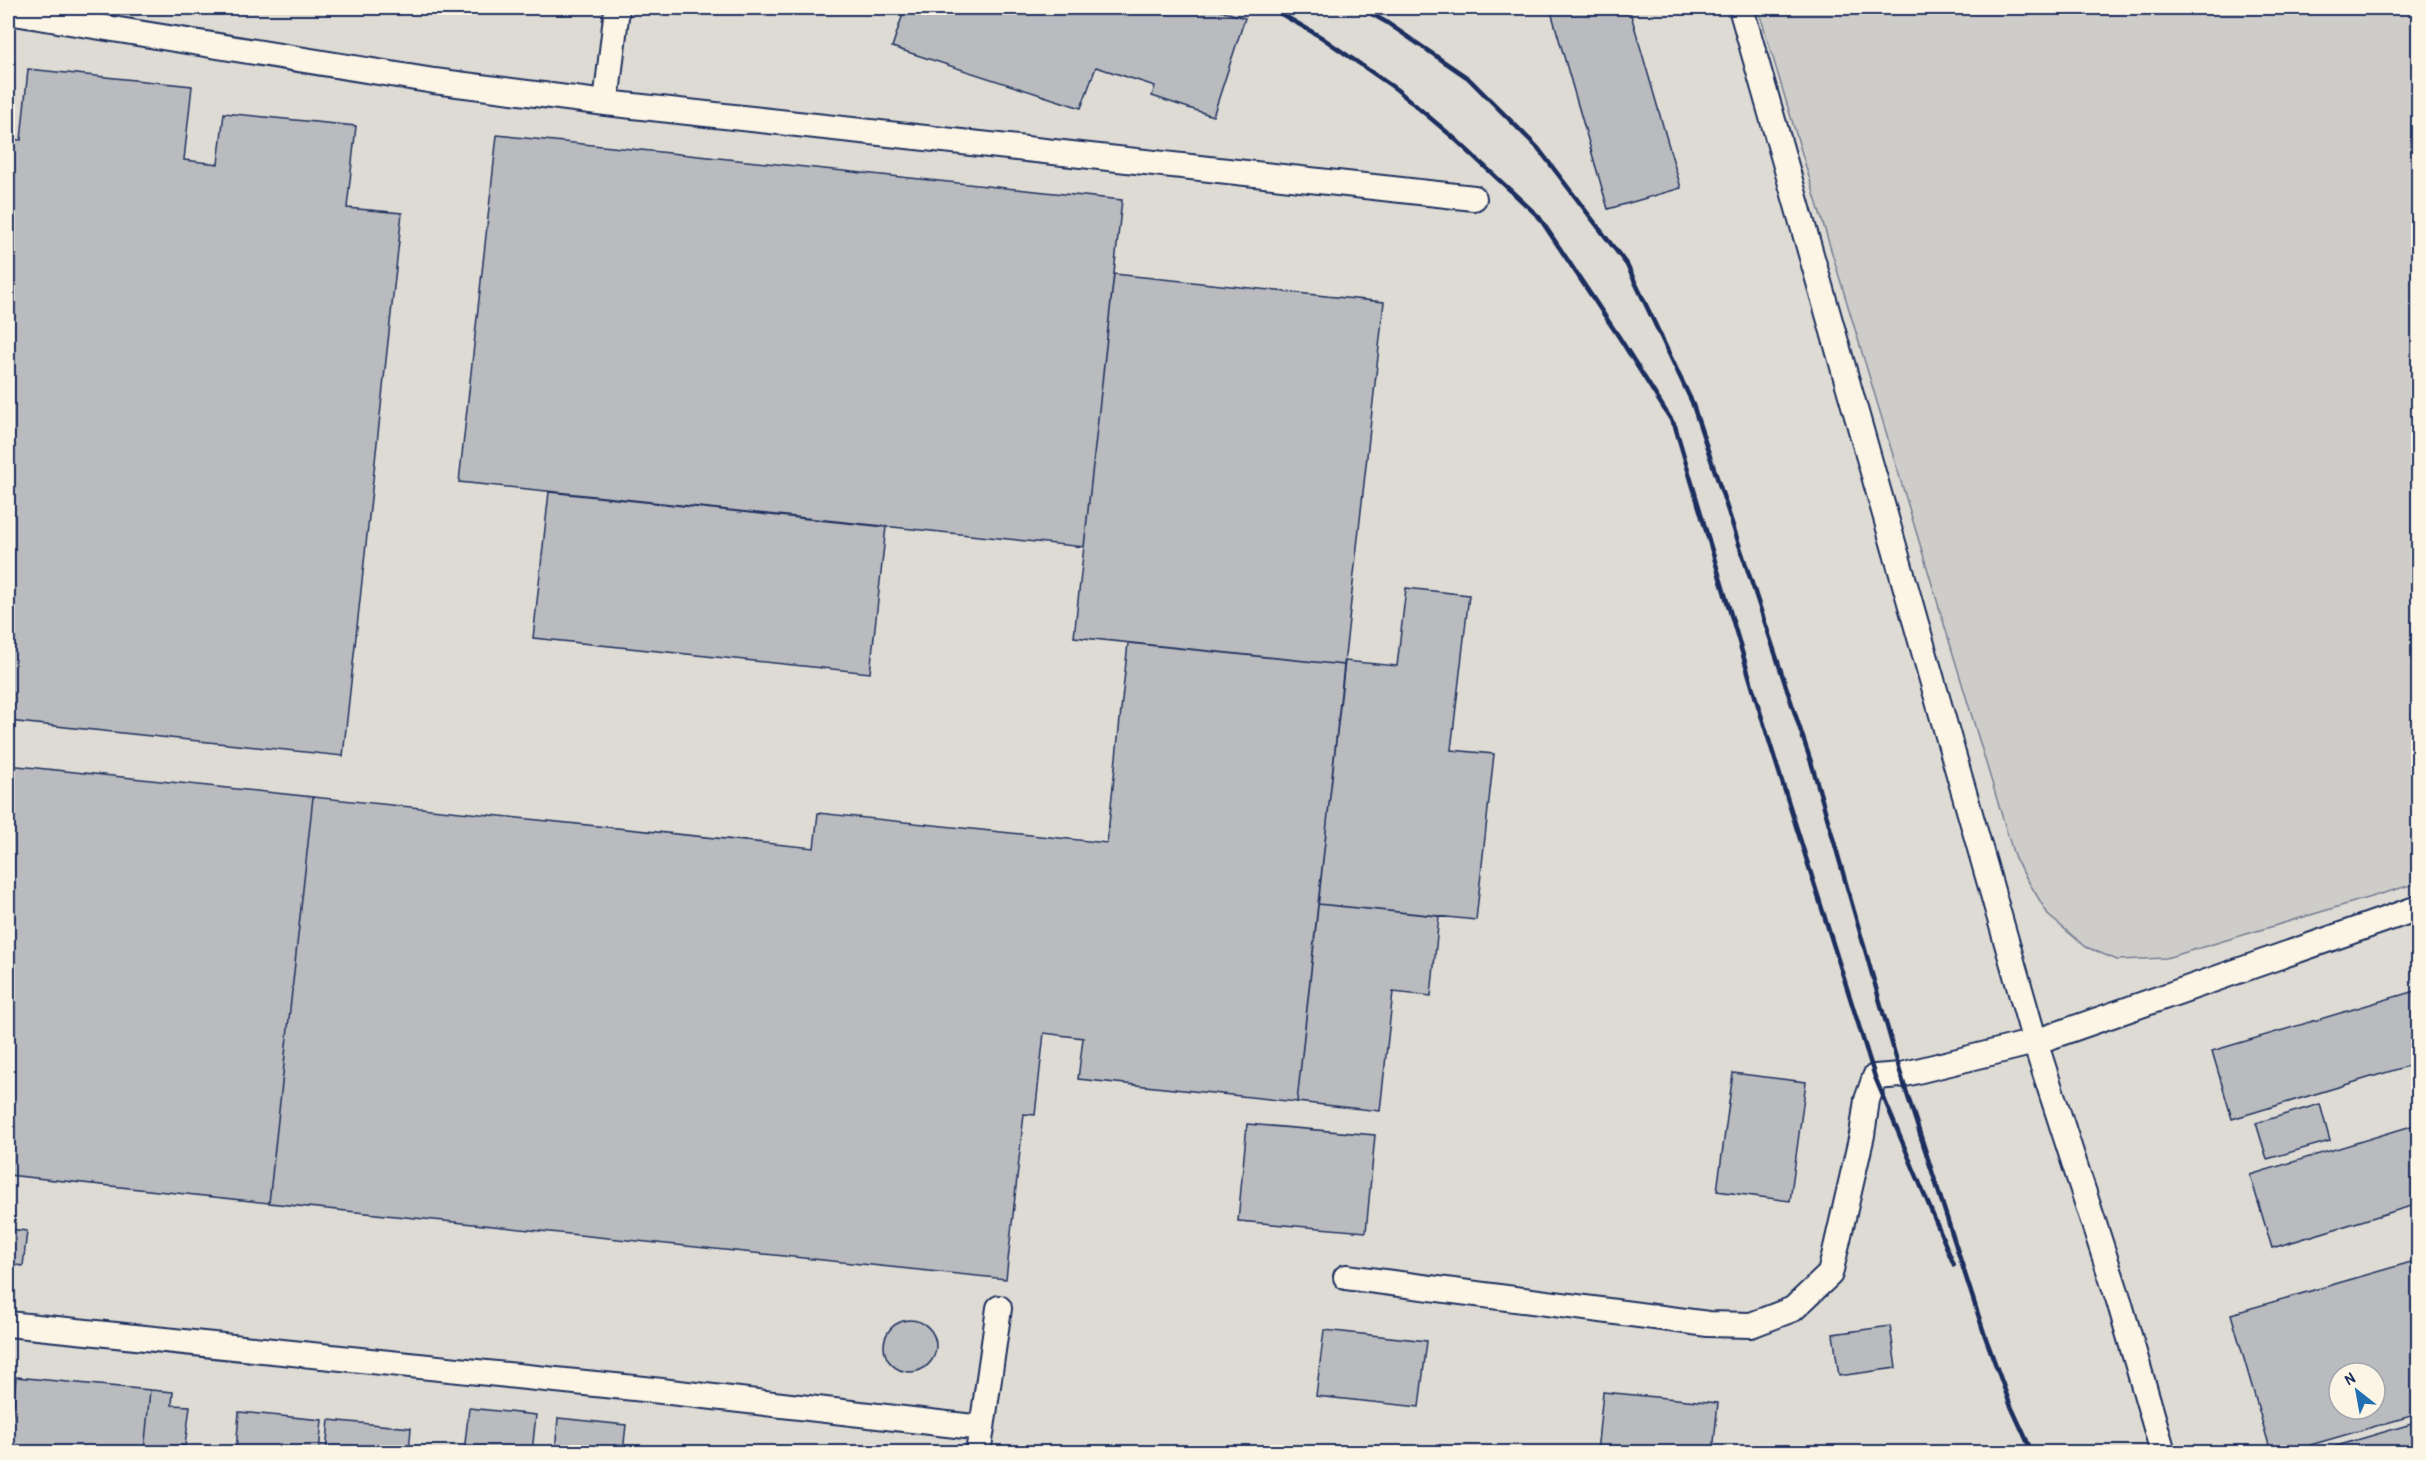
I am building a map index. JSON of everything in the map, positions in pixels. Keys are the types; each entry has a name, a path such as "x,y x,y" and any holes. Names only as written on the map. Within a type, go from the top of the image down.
{"lane":[{"path":"606,103 617,8"},
{"path":"1741,8 2035,1042 2119,1301 2163,1452"},
{"path":"8,12 434,81 606,103 1474,198"},
{"path":"1346,1277 1708,1324 1751,1325 1793,1309 1830,1274 1862,1135 1867,1100 1875,1077 1902,1075 2035,1042 2418,908"},
{"path":"978,1452 999,1308"},
{"path":"8,1324 644,1389 982,1428"}],"shaded area":[{"path":"8,8 2418,8 2418,1452 8,1452"},
{"path":"1758,8 2418,8 2418,883 2166,958 2117,960 2086,947 2049,916 2015,859"}],"building":[{"path":"905,8 1212,8 1245,18 1213,116 1152,96 1155,86 1096,67 1081,108 892,47"},
{"path":"1550,8 1629,8 1681,188 1608,209"},
{"path":"28,69 192,86 184,160 218,164 224,113 356,126 347,208 402,213 343,756 8,721 8,139 21,140"},
{"path":"497,135 1122,200 1084,547 459,482"},
{"path":"1114,274 1384,302 1344,665 1074,637"},
{"path":"549,492 886,527 870,673 533,638"},
{"path":"1406,588 1469,595 1451,750 1494,754 1476,920 1318,904 1345,661 1397,666"},
{"path":"1128,643 1344,665 1297,1102 1078,1079 1083,1038 1044,1033 1035,1115 1024,1114 1006,1279 269,1203 313,797 814,848 818,813 1107,843"},
{"path":"8,765 313,797 269,1203 8,1175"},
{"path":"1318,904 1439,916 1431,996 1393,992 1380,1111 1297,1102"},
{"path":"2418,990 2418,1063 2232,1119 2212,1051"},
{"path":"1733,1073 1806,1082 1790,1201 1717,1191"},
{"path":"2320,1104 2330,1141 2267,1159 2256,1123"},
{"path":"1247,1124 1375,1135 1366,1232 1238,1221"},
{"path":"2418,1124 2418,1204 2272,1248 2250,1175"},
{"path":"8,1229 27,1231 23,1266 8,1264"},
{"path":"2418,1260 2418,1414 2286,1452 2271,1452 2231,1314"},
{"path":"905,1320 915,1320 929,1327 936,1346 929,1365 915,1372 905,1372 895,1368 888,1361 884,1351 884,1341 888,1331 895,1324"},
{"path":"1890,1326 1896,1368 1839,1376 1833,1334"},
{"path":"1324,1330 1427,1341 1419,1407 1316,1396"},
{"path":"16,1377 150,1390 144,1452 9,1452"},
{"path":"150,1390 173,1392 172,1405 190,1406 185,1446 169,1445 168,1452 144,1452"},
{"path":"1603,1392 1718,1403 1713,1452 1597,1452"},
{"path":"469,1408 536,1415 532,1452 464,1452"},
{"path":"239,1412 322,1420 319,1452 236,1452"},
{"path":"558,1418 626,1425 623,1452 555,1452"},
{"path":"329,1420 411,1428 409,1452 326,1452"},
{"path":"2418,1422 2418,1452 2316,1452"}],"railway":[{"path":"1271,8 1321,37 1396,89 1454,138 1539,217 1675,426 1756,699 1875,1077 1954,1265"},
{"path":"1361,8 1386,22 1468,78 1538,148 1627,265 1692,402 1812,765 1901,1075 1985,1336 2010,1404 2032,1452"}]}
